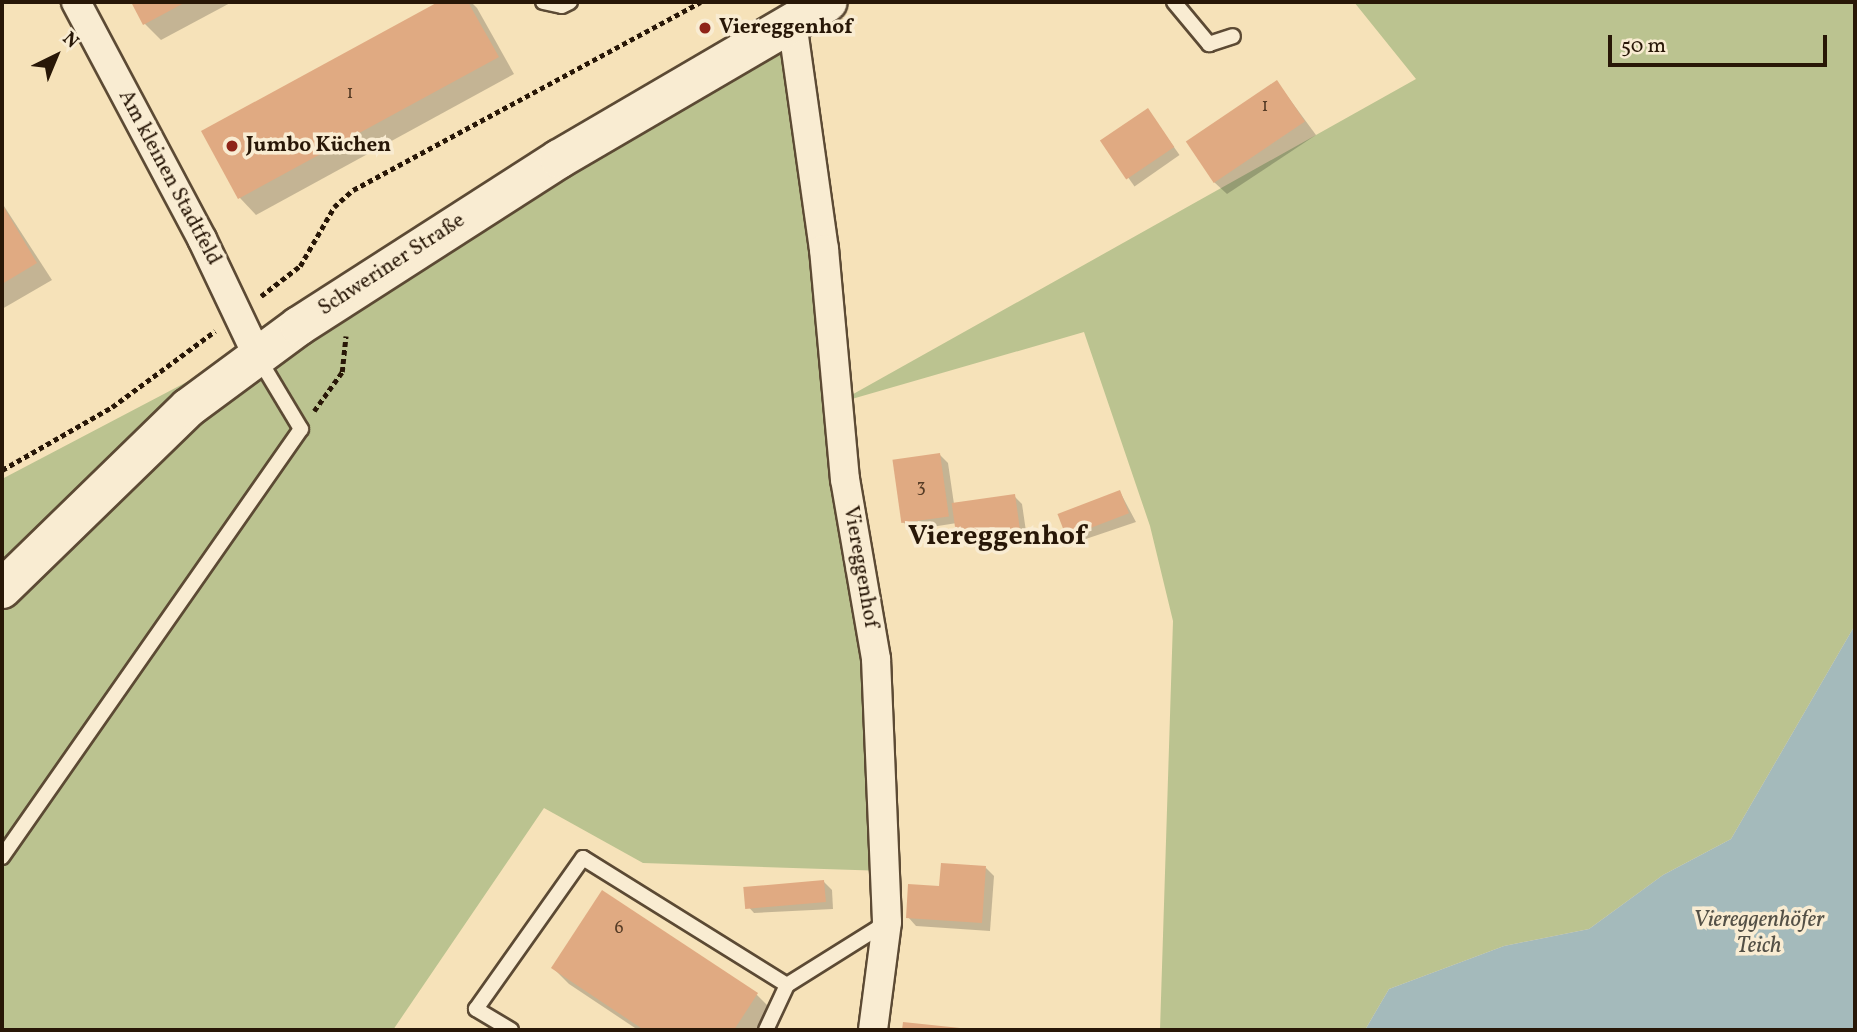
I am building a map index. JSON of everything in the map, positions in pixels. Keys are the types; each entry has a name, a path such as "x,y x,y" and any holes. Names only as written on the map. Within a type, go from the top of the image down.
{"main road":[{"name":"Schweriner Straße","path":"2,589 188,408 329,304 547,166 828,2"}],"street":[{"name":"Am kleinen Stadtfeld","path":"76,2 239,312 258,357"},
{"name":"Viereggenhof","path":"792,22 824,249 845,479 876,659 887,922 873,1030"}],"lane":[{"path":"542,2 562,6 570,2"},
{"path":"1174,2 1209,44 1233,36"},
{"path":"2,857 301,429 258,357"},
{"path":"511,1030 476,1009 583,858 787,985"},
{"path":"766,1030 787,985 887,922"}],"path":[{"path":"2,470 121,400 300,266 334,207 353,190 700,2"}],"green space":[{"path":"1354,2 1855,2 1855,625 1731,839 1663,875 1589,929 1504,946 1389,989 1365,1030 1160,1030 1173,621 1150,526 1084,332 838,403 886,871 643,863 544,808 393,1030 2,1030 2,479 240,354 792,33 839,402 1416,79"}],"water":[{"name":"Viereggenhöfer Teich","path":"1855,625 1855,1030 1365,1030 1389,989 1504,946 1589,929 1663,875 1731,839"}],"building":[{"path":"131,2 186,2 143,25"},
{"path":"438,2 468,2 499,57 238,199 201,131"},
{"path":"1277,80 1305,121 1214,183 1186,142"},
{"path":"1148,108 1174,147 1126,179 1100,140"},
{"path":"2,204 37,263 2,284"},
{"path":"940,453 949,516 901,523 892,460"},
{"path":"1120,490 1129,513 1066,537 1057,514"},
{"path":"1015,494 1020,530 957,539 952,503"},
{"path":"941,863 986,866 982,923 906,918 908,884 939,886"},
{"path":"824,880 826,902 745,909 743,887"},
{"path":"602,890 758,993 734,1030 644,1030 551,968"},
{"path":"903,1022 960,1028 960,1030 902,1030"}],"place":[{"name":"Viereggenhof","path":"705,28"},
{"name":"Jumbo Küchen","path":"232,146"}],"district":[{"name":"Viereggenhof","path":"997,537"}]}
